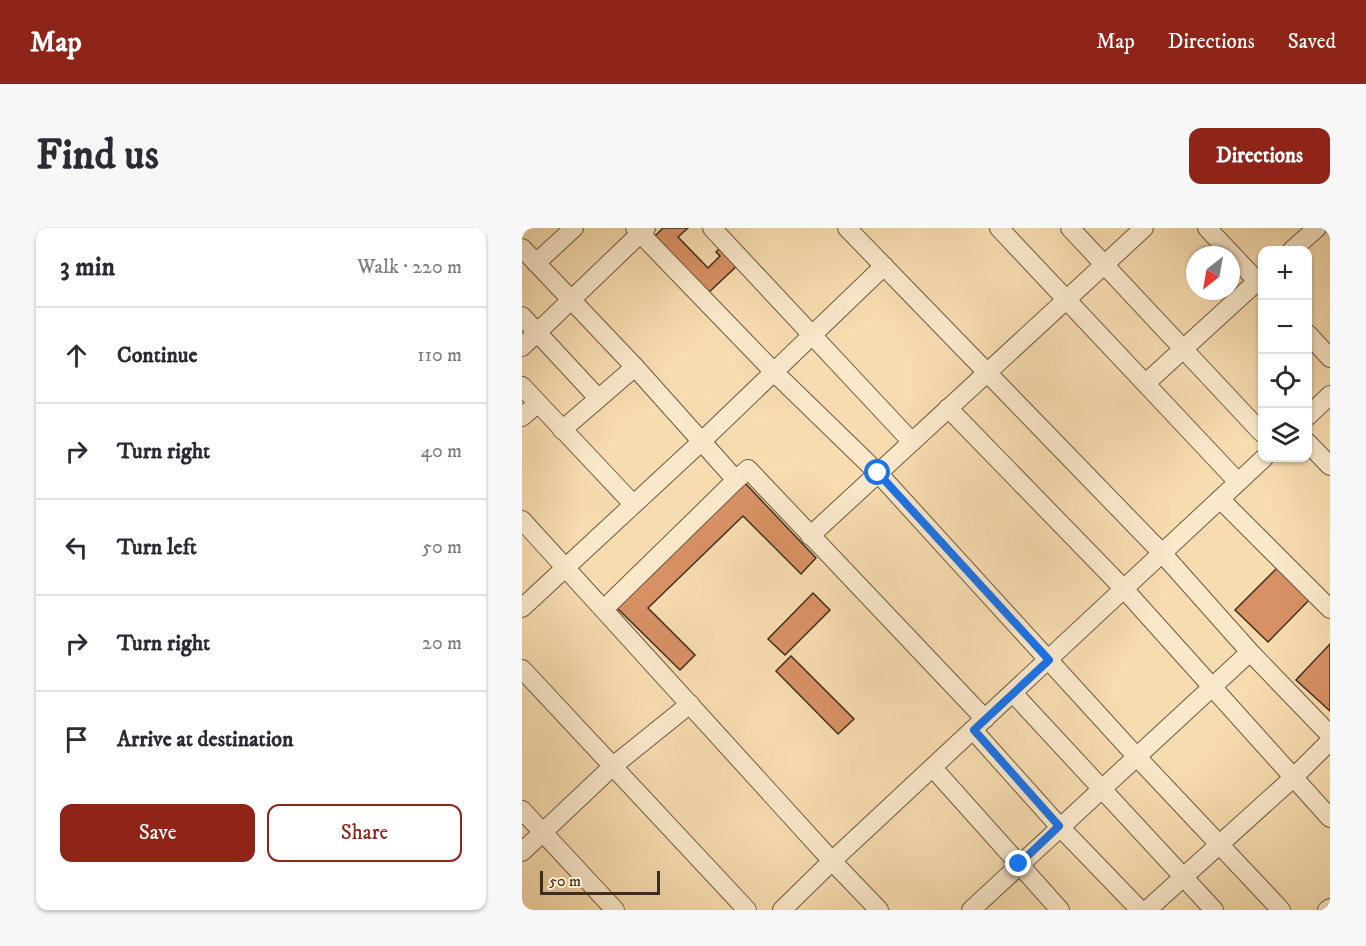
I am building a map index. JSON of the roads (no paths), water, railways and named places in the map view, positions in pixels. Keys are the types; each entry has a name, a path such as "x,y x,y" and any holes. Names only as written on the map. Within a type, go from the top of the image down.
{"street":[{"path":"536,263 574,228"},
{"path":"712,228 912,442"},
{"path":"848,228 1162,553 1250,652 1330,735"},
{"path":"999,228 1238,482"},
{"path":"1070,228 1258,428"},
{"path":"810,537 1144,228"},
{"path":"1207,228 1258,279"},
{"path":"1297,246 1317,228"},
{"path":"522,347 640,230 774,372 878,473 1136,756 1281,910"},
{"path":"522,248 635,367 736,480"},
{"path":"522,608 701,442 884,266"},
{"path":"1146,383 1258,285"},
{"path":"522,316 598,398"},
{"path":"1312,338 1330,358"},
{"path":"562,430 635,367"},
{"path":"522,386 633,504"},
{"path":"1312,412 1330,395"},
{"path":"522,417 538,403"},
{"path":"948,408 1124,589 1330,818"},
{"path":"1312,447 1330,466"},
{"path":"782,910 1260,462"},
{"path":"604,609 748,469 979,725 1059,826 1140,910"},
{"path":"1220,499 1330,609"},
{"path":"522,520 879,910"},
{"path":"970,910 1250,652"},
{"path":"522,669 747,910"},
{"path":"1013,693 1214,910"},
{"path":"522,852 613,766 690,704"},
{"path":"1147,910 1293,778 1330,741"},
{"path":"933,768 1060,910"},
{"path":"522,810 615,910"}]}
